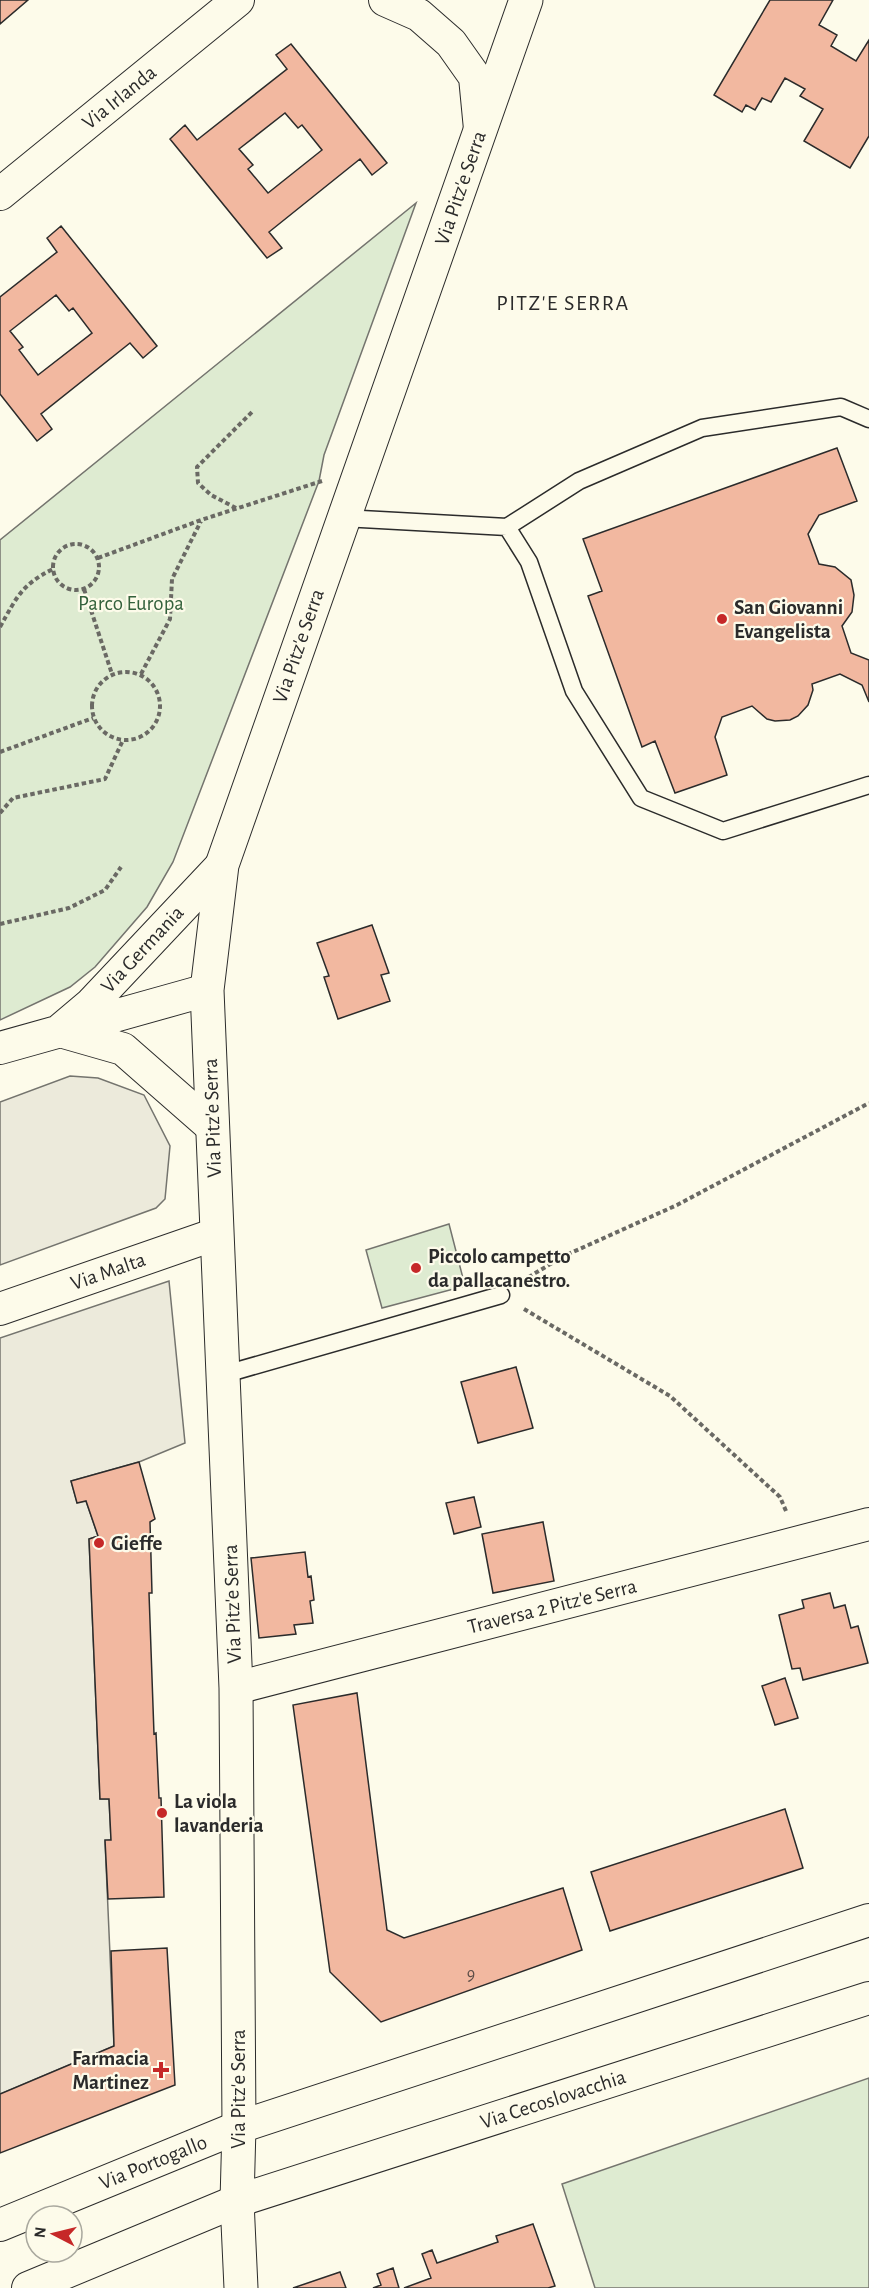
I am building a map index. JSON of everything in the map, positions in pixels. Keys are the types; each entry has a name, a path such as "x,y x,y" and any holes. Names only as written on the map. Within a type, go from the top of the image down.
{"street":[{"name":"Via Irlanda","path":"0,194 238,0"},
{"path":"385,0 419,15 451,43 475,77 480,129"},
{"name":"Via Pitz'e Serra","path":"241,2288 237,2200 236,1688 207,990 222,865 345,513 358,484 526,0"},
{"name":"Via Germania","path":"60,1031 91,1004 222,865"},
{"name":"Via Germania","path":"0,1048 207,990"},
{"path":"60,1031 123,1049 212,1127"},
{"name":"Via Malta","path":"0,1309 216,1234"},
{"name":"Traversa 2 Pitz'e Serra","path":"236,1688 869,1524"},
{"path":"238,2127 869,1920"},
{"name":"Via Cecoslovacchia","path":"237,2200 869,1998"},
{"name":"Via Portogallo","path":"0,2225 238,2127"},
{"path":"28,2288 237,2200"}],"lane":[{"path":"345,513 507,527 579,481 702,428 841,408 869,419"},
{"path":"507,527 529,562 574,691 641,798 723,831 869,785"},
{"path":"222,1375 501,1294"}],"path":[{"path":"237,509 211,495 198,483 197,467 254,410"},
{"path":"99,558 201,520 319,481 330,482 322,501 345,513"},
{"path":"141,674 170,619 172,579 201,520"},
{"path":"73,544 88,546 99,558 99,574 90,586 84,589 69,590 57,581 53,569 55,558 65,546 73,544"},
{"path":"0,627 20,590 35,578 53,569"},
{"path":"84,589 112,674"},
{"path":"129,671 141,674 151,681 157,691 160,714 156,724 139,738 123,740 107,735 93,718 91,707 98,685 112,674 129,671"},
{"path":"0,752 93,718"},
{"path":"0,813 13,798 105,780 123,740"},
{"path":"0,924 69,908 105,891 121,867"},
{"path":"799,1542 780,1497 670,1396 501,1294 564,1256 677,1206 869,1102"}],"green space":[{"name":"Parco Europa","path":"416,203 324,455 319,481 173,862 147,907 95,967 70,987 0,1020 0,540"},
{"name":"Piccolo campetto da pallacanestro.","path":"449,1224 465,1286 382,1308 366,1250"},
{"path":"869,2078 869,2288 595,2288 562,2184"}],"shaded area":[{"path":"70,1076 98,1078 144,1095 170,1146 165,1199 156,1208 0,1265 0,1102"},
{"path":"169,1281 185,1443 139,1462 71,1481 77,1502 86,1501 98,1536 89,1539 100,1799 109,1799 111,1840 105,1841 114,2046 0,2094 0,1338"}],"building":[{"path":"0,0 28,0 0,24"},
{"path":"770,0 833,0 819,25 837,35 831,46 856,61 869,40 869,136 850,168 804,141 823,109 800,96 805,89 785,78 771,102 762,98 755,110 746,105 742,112 714,95"},
{"path":"291,44 387,163 372,175 360,159 269,232 282,248 267,258 170,139 185,125 197,140 287,69 276,55","holes":["285,113 298,128 302,125 322,150 268,193 248,169 253,165 239,149"]},
{"path":"61,226 157,346 143,358 130,343 41,414 52,429 37,441 0,394 0,297 57,252 47,238","holes":["56,295 69,311 73,308 92,333 38,375 19,350 23,347 10,331"]},
{"name":"San Giovanni Evangelista","path":"837,448 857,501 819,515 808,534 819,564 835,567 851,580 854,595 852,612 842,626 851,653 869,660 869,702 862,685 840,674 812,684 813,690 808,705 798,716 790,720 767,719 752,706 722,717 715,737 727,775 675,793 655,741 642,747 588,596 602,591 583,539"},
{"path":"372,925 389,973 381,975 390,1001 338,1019 324,977 329,976 317,943"},
{"path":"516,1367 533,1428 478,1443 461,1382"},
{"path":"139,1462 155,1519 150,1522 152,1593 149,1593 154,1734 156,1733 159,1798 161,1798 164,1897 108,1899 105,1840 111,1840 109,1799 100,1799 89,1539 98,1536 86,1501 77,1503 71,1481"},
{"path":"474,1497 481,1527 454,1534 446,1503"},
{"path":"543,1522 554,1581 493,1593 482,1534"},
{"path":"305,1552 314,1600 310,1601 313,1623 294,1625 296,1634 259,1638 251,1558"},
{"path":"830,1593 834,1608 845,1605 851,1628 858,1626 868,1663 803,1680 800,1668 792,1669 779,1615 804,1608 802,1600"},
{"path":"785,1678 798,1718 775,1725 762,1686"},
{"path":"357,1693 387,1930 404,1938 563,1888 582,1950 381,2022 330,1972 293,1705"},
{"path":"785,1809 803,1868 610,1931 591,1872"},
{"path":"167,1948 175,2085 0,2153 0,2094 114,2046 111,1951"},
{"path":"533,2224 555,2286 548,2288 404,2288 431,2278 422,2254 432,2250 437,2263 498,2242 496,2236"},
{"path":"393,2268 399,2288 373,2288 381,2285 377,2274"},
{"path":"340,2272 346,2288 293,2288"}],"place":[{"name":"San Giovanni Evangelista","path":"722,619"},
{"name":"Piccolo campetto da pallacanestro.","path":"416,1268"},
{"name":"Gieffe","path":"99,1543"},
{"name":"La viola lavanderia","path":"162,1813"},
{"name":"Farmacia Martinez","path":"161,2070"}],"district":[{"name":"PITZ'E SERRA","path":"563,302"}]}
